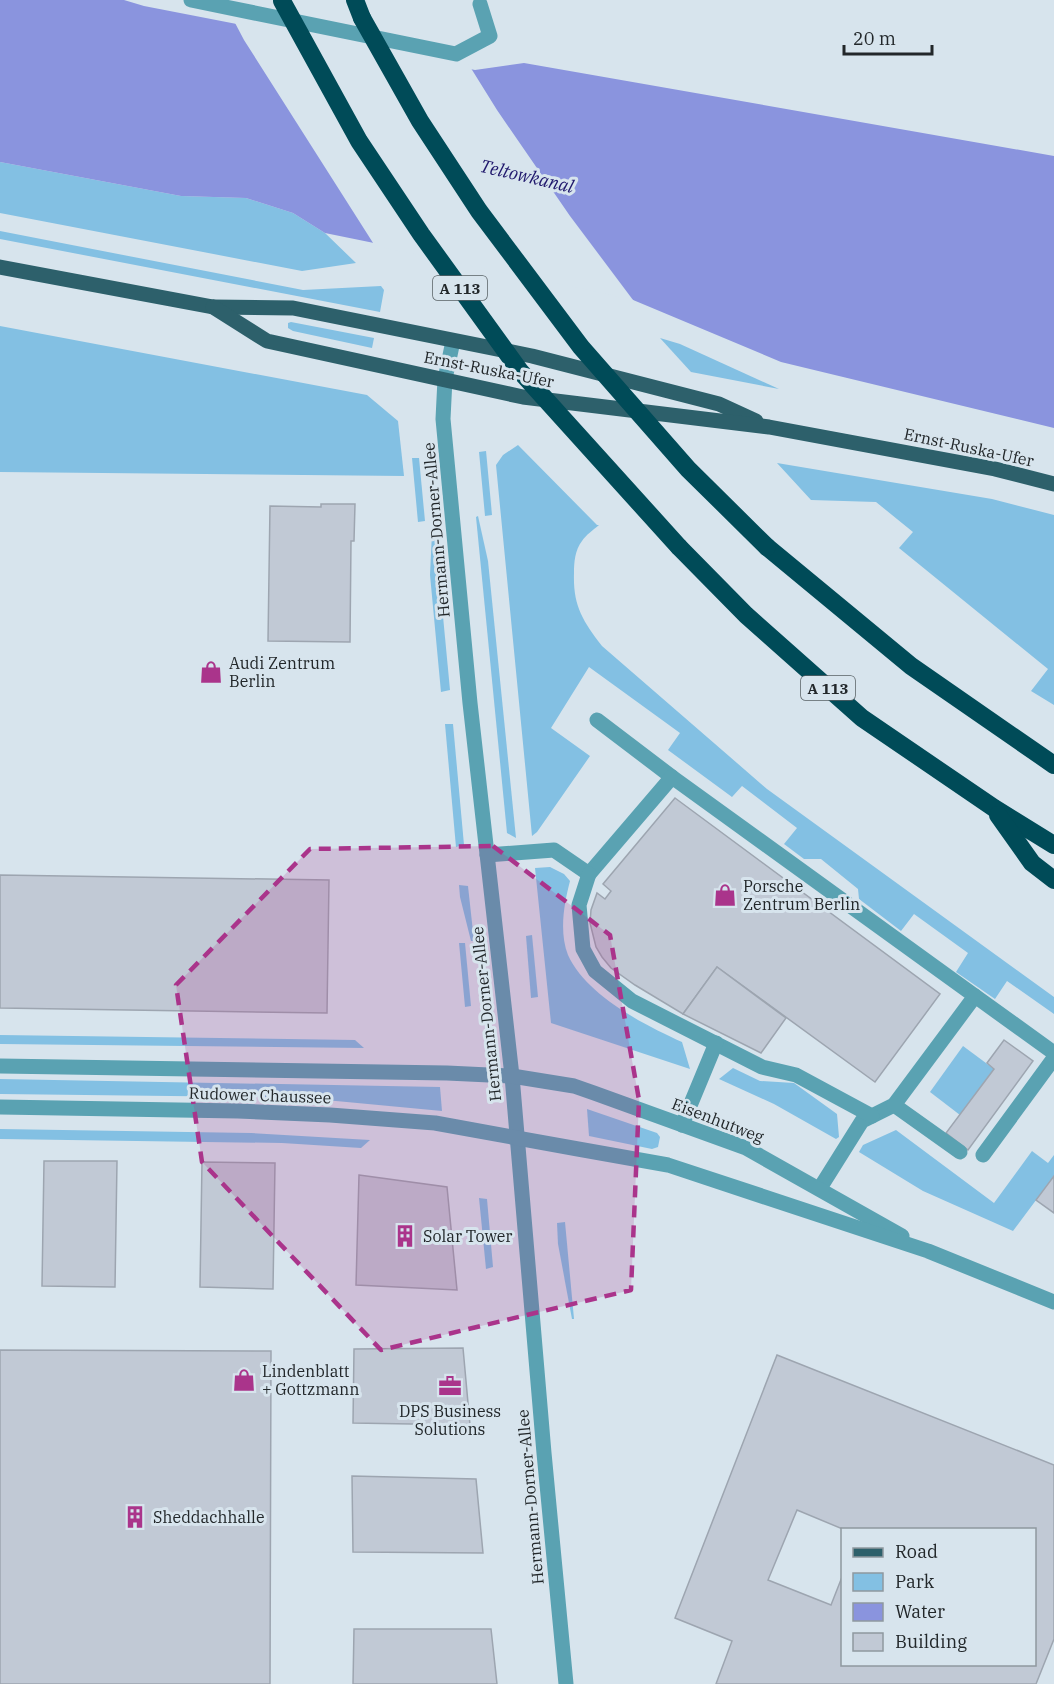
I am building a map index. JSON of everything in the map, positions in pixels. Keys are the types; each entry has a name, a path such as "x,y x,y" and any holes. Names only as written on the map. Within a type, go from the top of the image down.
{"highway":[{"path":"355,0 362,18 420,121 479,211 581,347 688,469 767,547 911,666 1054,765"},
{"name":"A 113","path":"281,1 359,141 421,234 520,371 679,547 746,615 862,718 994,808 1054,845"},
{"path":"994,808 1032,863 1054,880"}],"main road":[{"name":"Ernst-Ruska-Ufer","path":"0,267 213,307 293,308 557,362 719,404 770,427"},
{"name":"Ernst-Ruska-Ufer","path":"213,307 267,341 524,397 770,427 995,469 1054,484"}],"street":[{"path":"191,0 456,54 490,36 480,4"},
{"name":"Hermann-Dorner-Allee","path":"453,341 445,379 443,419 470,703 512,1076 566,1684"},
{"path":"597,720 672,777 1054,1053"},
{"path":"672,777 589,874 579,905 583,949 595,971 632,1001 762,1066 796,1075 872,1116"},
{"path":"487,855 554,850 589,874"},
{"path":"820,1188 862,1121 894,1105 975,996"},
{"path":"682,1125 716,1043"},
{"path":"982,1155 1054,1058"},
{"name":"Rudower Chaussee","path":"0,1066 512,1076"},
{"name":"Eisenhutweg","path":"512,1076 574,1086 746,1148 928,1251"},
{"path":"894,1105 960,1152"},
{"name":"Rudower Chaussee","path":"0,1107 330,1115 435,1123 517,1138"},
{"name":"Eisenhutweg","path":"517,1138 668,1166 928,1251 1054,1302"}],"highlighted area":[{"path":"493,846 610,935 639,1100 631,1290 381,1350 202,1162 176,985 310,849"}],"green space":[{"path":"0,162 181,196 246,198 293,213 325,233 356,263 302,271 0,213"},
{"path":"0,231 303,290 381,286 384,290 380,312 0,239"},
{"path":"288,323 374,338 372,348 293,331 288,328"},
{"path":"0,326 367,395 398,421 404,476 0,472"},
{"path":"660,338 680,344 779,389 691,372"},
{"path":"518,445 599,525 578,548 574,584 580,612 602,646 767,789 1054,997 1054,1014 1007,981 995,999 956,972 968,953 914,914 901,931 859,899 858,889 821,859 804,859 784,844 797,828 742,786 732,797 668,750 680,733 589,667 551,728 590,756 532,836 496,465 503,455"},
{"path":"486,451 492,515 485,516 479,452"},
{"path":"412,458 419,458 425,521 418,522"},
{"path":"777,463 992,499 1054,515 1054,705 1031,691 1048,669 899,548 913,532 876,502 811,500"},
{"path":"433,511 450,690 441,692 430,575"},
{"path":"478,516 488,561 516,838 507,833 476,517"},
{"path":"445,724 453,724 464,845 456,847"},
{"path":"550,867 564,874 570,881 564,908 563,928 568,955 577,970 602,996 634,1018 682,1042 690,1069 551,1023 535,868"},
{"path":"459,885 468,886 474,941 471,941"},
{"path":"532,935 538,997 531,998 526,936"},
{"path":"459,943 465,943 471,1006 465,1007"},
{"path":"0,1035 355,1040 364,1048 0,1044"},
{"path":"963,1046 994,1069 960,1115 930,1092"},
{"path":"733,1068 760,1081 794,1083 837,1114 839,1137 836,1139 774,1104 719,1079"},
{"path":"0,1079 440,1087 442,1111 336,1101 257,1097 0,1094"},
{"path":"587,1109 657,1133 660,1137 658,1147 652,1149 589,1136"},
{"path":"0,1129 251,1133 370,1140 361,1148 282,1143 0,1139"},
{"path":"896,1130 994,1203 1032,1151 1048,1163 1054,1155 1054,1176 1013,1231 923,1191 859,1152 863,1145"},
{"path":"479,1198 487,1199 493,1267 486,1269"},
{"path":"565,1222 574,1319 572,1319 558,1244 557,1223"}],"water":[{"name":"Teltowkanal","path":"0,0 124,0 144,6 475,70 524,63 1054,156 1054,428 781,362 614,292 325,233 293,213 246,198 181,196 0,162"}],"pier":[{"path":"234,21 469,65 570,216 636,304 613,295 375,246"}],"building":[{"path":"321,504 355,504 354,541 351,541 350,642 268,641 270,506 321,507"},
{"path":"675,798 940,994 875,1082 717,967 683,1014 635,985 611,968 602,957 596,947 590,923 591,910 597,893 605,899 611,891 603,884"},
{"path":"0,875 329,880 327,1013 0,1008"},
{"path":"717,967 786,1018 761,1053 683,1014"},
{"path":"1004,1040 1033,1061 968,1150 946,1133 994,1069 987,1063"},
{"path":"44,1161 117,1161 115,1287 42,1286"},
{"path":"202,1162 275,1163 273,1289 200,1287"},
{"name":"Solar Tower","path":"359,1175 447,1187 457,1290 356,1285"},
{"path":"1054,1176 1054,1213 1036,1200"},
{"path":"463,1348 470,1425 353,1423 354,1349"},
{"name":"Sheddachhalle","path":"0,1350 271,1351 270,1684 0,1684"},
{"path":"777,1355 1054,1465 1054,1639 1036,1684 716,1684 732,1641 675,1618"},
{"path":"352,1476 476,1479 483,1553 353,1552"},
{"path":"354,1629 491,1629 497,1684 353,1684"}],"place":[{"name":"Audi Zentrum Berlin","path":"211,672"},
{"name":"Porsche Zentrum Berlin","path":"725,895"},
{"name":"Solar Tower","path":"405,1236"},
{"name":"Lindenblatt + Gottzmann","path":"244,1380"},
{"name":"DPS Business Solutions","path":"450,1386"},
{"name":"Sheddachhalle","path":"135,1517"}]}
